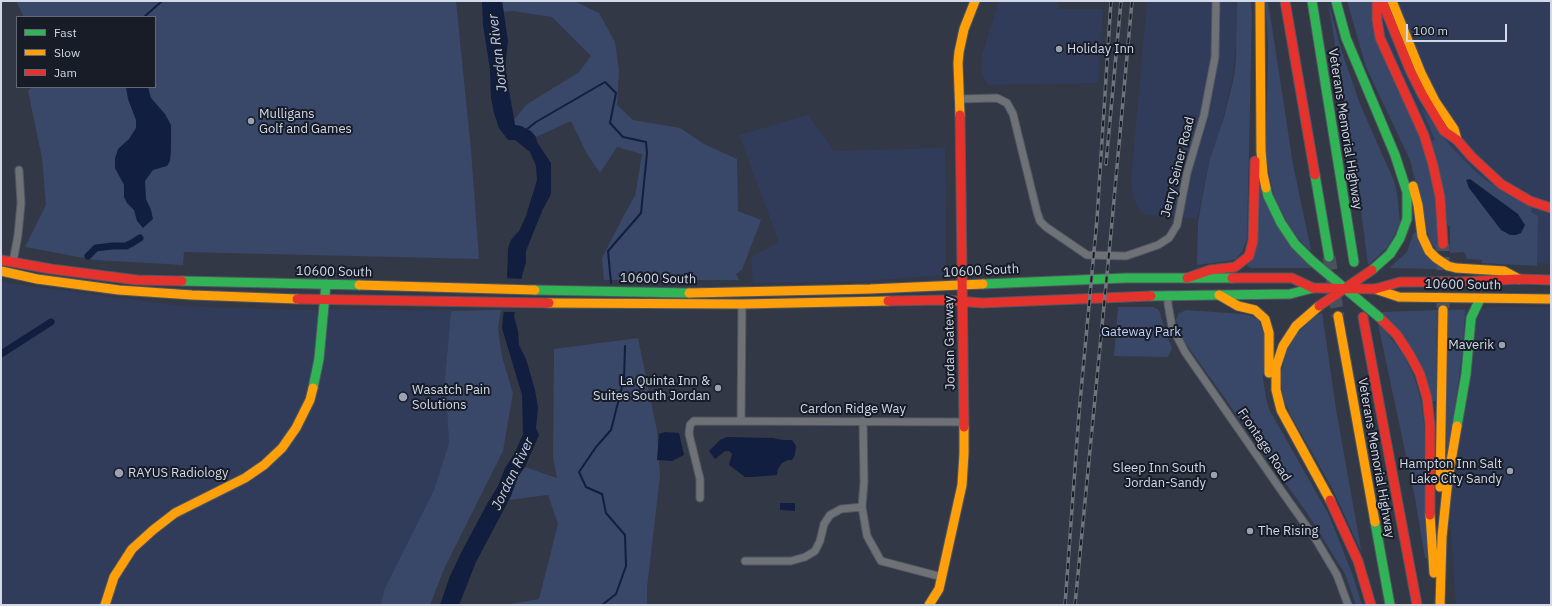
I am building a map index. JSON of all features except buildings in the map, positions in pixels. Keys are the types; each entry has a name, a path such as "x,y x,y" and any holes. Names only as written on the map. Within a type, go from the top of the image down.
{"main road":[{"name":"Jordan Gateway","path":"940,605 939,589 962,485 964,454 959,52 964,29 975,1"},
{"path":"1260,1 1261,158 1268,196 1283,226 1298,247 1311,260 1379,316 1397,335 1408,351 1420,374 1426,393 1430,425 1429,491 1431,539 1435,578 1440,603"},
{"path":"1285,1 1329,257"},
{"name":"Veterans Memorial Highway","path":"1312,1 1354,262"},
{"path":"1336,1 1346,38 1357,67 1395,155 1407,192 1407,219 1396,246 1383,261 1346,289 1320,306 1300,322 1289,335 1280,351 1275,377 1277,395 1281,410 1339,516 1354,552 1372,605"},
{"path":"1377,1 1377,20 1380,38 1424,135 1433,165 1440,198 1444,244"},
{"path":"1382,1 1410,70 1422,94 1444,131 1457,140 1472,158 1501,184 1530,200 1551,208"},
{"path":"1392,1 1421,73 1435,101 1454,129 1457,140"},
{"path":"1187,278 1210,270 1235,267 1245,261 1251,251 1253,241 1255,152 1261,86"},
{"path":"1395,155 1411,181 1417,200 1422,236 1426,246 1436,258 1448,266 1456,268 1504,271 1520,279"},
{"name":"10600 South","path":"1,260 51,269 137,280 667,293 962,286 1089,278 1292,278 1314,288"},
{"name":"10600 South","path":"1,272 37,279 119,290 192,295 325,300 536,303 742,304 941,300 982,303 1068,298 1168,295 1290,294 1314,288 1375,289 1400,282 1457,282 1520,279 1551,280"},
{"path":"105,605 114,577 132,549 175,513 245,478 264,465 282,448 296,428 310,400 319,359 326,284"},
{"name":"10600 South","path":"1375,289 1400,297 1551,300"},
{"path":"1219,295 1238,306 1255,310 1262,315 1266,321 1269,333 1269,379 1272,399 1276,412 1294,435"},
{"path":"1440,603 1442,537 1448,479 1466,374 1470,318 1480,299"},
{"path":"1442,537 1440,510 1443,310"},
{"name":"Veterans Memorial Highway","path":"1338,316 1390,605"},
{"name":"Veterans Memorial Highway","path":"1363,317 1417,605"},
{"name":"Jordan Gateway","path":"929,605 939,589"}],"street":[{"name":"Jerry Seiner Road","path":"960,99 997,98 1007,103 1013,114 1037,212 1040,221 1046,227 1087,255 1126,256 1158,246 1169,238 1177,225 1186,173 1204,115 1215,57 1216,1"},
{"path":"13,262 18,235 21,203 19,170"},
{"name":"Frontage Road","path":"1168,295 1172,327 1185,352 1282,493 1315,538 1337,575 1348,605"},
{"path":"741,421 742,304"},
{"name":"Cardon Ridge Way","path":"700,498 700,478 689,434 690,425 694,421 964,422"},
{"path":"863,421 864,482 862,507 867,536 881,561 942,577"},
{"path":"745,561 791,561 805,557 815,551 820,541 824,524 830,515 841,508 862,507"}],"shaded area":[{"path":"999,1 1058,1 1058,9 1103,9 1098,83 987,85 981,70 982,55"},
{"path":"1147,1 1236,1 1237,33 1233,74 1221,127 1210,159 1197,219 1146,215 1140,210 1133,198 1131,180"},
{"path":"1354,1 1551,1 1551,264 1488,261"},
{"path":"808,115 834,151 945,148 946,275 865,281 753,283 751,257 779,242 739,135"},
{"path":"1,281 180,306 298,310 451,310 445,378 449,443 434,490 385,588 380,605 1,605"},
{"path":"1491,307 1551,307 1551,605 1456,605 1450,519 1455,418 1451,309 1486,309"}],"green space":[{"name":"Mulligans Golf and Games","path":"16,1 456,1 471,150 479,259 184,252 183,265 95,260 25,247 46,205 42,158 28,91 31,88 156,88 156,16 24,16"},
{"path":"502,1 574,1 599,13 615,42 619,71 617,105 633,120 680,128 704,144 737,159 738,211 761,220 742,270 736,274 739,280 604,280 602,258 635,196 642,154 617,147 600,173 587,154 571,121 536,137 521,126 515,125 514,120 526,105 579,72 591,56 552,17 512,11 504,12"},
{"path":"1237,1 1251,1 1252,16 1247,239 1242,252 1236,259 1197,265 1198,223 1202,199 1210,159 1224,117 1234,77 1236,59"},
{"path":"1265,1 1268,1 1293,164 1311,250 1308,249 1297,237 1288,224 1274,196 1270,178 1266,154 1268,44"},
{"path":"1328,1 1342,52 1360,104 1394,181 1397,193 1400,222 1387,248 1368,265 1357,180"},
{"path":"1347,1 1371,1 1422,144 1436,197 1439,244 1437,251 1430,242 1410,160 1366,67"},
{"path":"1421,107 1451,147 1479,175 1506,194 1532,207 1531,212 1538,216 1537,266 1482,263 1482,260 1467,259 1464,252 1450,253 1450,226 1448,226 1430,142 1435,140"},
{"path":"1257,184 1312,268 1251,268 1247,266"},
{"path":"1417,231 1437,264 1437,269 1389,268 1407,252 1413,234"},
{"name":"Gateway Park","path":"1118,307 1153,307 1159,310 1172,348 1168,357 1114,356"},
{"path":"501,310 498,328 502,357 513,393 503,451 444,569 430,605 380,605 385,588 434,490 449,443 445,378 451,311"},
{"path":"1186,310 1244,314 1252,316 1256,319 1258,318 1265,338 1263,378 1269,409 1329,515 1353,576 1362,605 1356,605 1345,574 1309,516 1186,344 1176,320 1179,312 1180,313"},
{"path":"1437,310 1436,401 1433,401 1382,312"},
{"path":"1448,310 1465,310 1463,347 1446,469"},
{"path":"1322,312 1336,409 1361,549 1332,488 1291,416 1282,396 1281,375 1286,352 1296,335 1312,319"},
{"path":"1378,324 1403,354 1414,376 1421,400 1424,423 1427,558 1425,558 1415,498"},
{"path":"638,338 657,431 660,476 647,588 647,605 505,605 539,599 558,524 548,495 508,500 518,476 525,467 557,478 553,457 554,349"}],"water":[{"name":"Jordan River","path":"482,1 502,1 508,41 505,67 515,125 531,131 551,163 551,194 542,211 526,251 526,262 514,316 518,331 519,345 526,359 535,390 538,408 536,428 539,435 525,467 518,476 511,496 476,562 459,605 440,605 450,576 463,549 498,486 505,468 515,453 523,434 522,395 502,328 507,279 508,248 511,240 519,231 526,216 537,180 536,166 530,152 515,140 508,140 499,128 494,113 491,98 490,69 483,25"},
{"path":"126,88 148,88 151,98 165,114 171,125 170,161 167,166 153,170 145,181 146,199 153,219 143,228 137,221 134,210 127,203 124,197 124,185 115,168 115,158 118,149 129,139 136,128 136,120 128,99"},
{"path":"1470,179 1518,214 1525,225 1521,233 1510,235 1501,230 1469,188 1466,180"},
{"path":"665,432 679,433 684,455 672,461 657,460 659,434"},
{"path":"727,437 792,440 796,446 795,455 792,460 782,463 778,469 777,475 745,477 729,465 732,454 729,451 725,451 715,459 709,451 720,440"},
{"path":"780,503 795,503 795,511 780,510"}],"pier":[{"path":"505,278 523,279 517,312 502,312"}],"waterway":[{"path":"145,16 162,1"},
{"path":"526,130 536,122 605,82 616,93 610,123 623,137 646,142 647,153 641,213 608,251 611,283"},
{"path":"88,256 96,248 126,246 140,238"},
{"path":"1,354 51,322"},
{"path":"602,605 616,594 626,566 625,535 606,513 602,494 586,487 579,472 596,447 611,430 624,379 625,346"}],"tunnel":[{"path":"1443,244 1443,308"},
{"path":"1329,257 1338,316"}],"railway":[{"path":"1065,605 1079,413 1097,219 1111,1"},
{"path":"1106,164 1121,1"},
{"path":"1075,605 1132,1"}],"traffic: fast":[{"path":"1312,1 1354,262"},
{"path":"1336,1 1346,38 1395,155 1407,192 1407,219 1400,238 1390,254 1372,270"},
{"path":"1315,175 1329,257"},
{"path":"1266,188 1268,196 1281,223 1295,244 1311,260"},
{"path":"1311,260 1379,317"},
{"path":"983,284 1126,278 1232,278"},
{"path":"182,281 359,285"},
{"path":"313,388 319,359 326,284"},
{"path":"1151,296 1290,294 1313,288"},
{"path":"535,290 689,293"},
{"path":"1457,426 1466,374 1471,318 1480,299"},
{"path":"1375,522 1390,605"}],"traffic: slow":[{"path":"960,115 959,52 964,29 975,1"},
{"path":"1260,1 1261,151 1266,188"},
{"path":"1392,1 1421,73 1435,101 1454,129 1457,140"},
{"path":"1413,186 1418,205 1422,236 1429,251 1436,258 1448,266 1456,268 1504,271 1519,279"},
{"path":"1,271 37,279 119,290 192,295 297,299"},
{"path":"689,293 870,289 983,284"},
{"path":"359,285 535,290"},
{"path":"1375,289 1399,297 1551,299"},
{"path":"1219,295 1238,306 1255,310 1265,319 1269,333 1269,373"},
{"path":"549,303 742,304 888,301"},
{"path":"1319,306 1296,326 1283,346 1276,367 1276,390 1281,410 1330,500"},
{"path":"1440,487 1443,310"},
{"path":"1338,316 1375,522"},
{"path":"105,605 114,577 132,549 175,513 245,478 264,465 282,448 296,428 310,400 313,388"},
{"path":"1440,605 1442,537 1448,479 1457,426"},
{"path":"929,605 939,589 962,485 964,427"},
{"path":"1430,515 1434,573"}],"traffic: jam":[{"path":"1285,1 1315,175"},
{"path":"1377,1 1377,20 1380,38 1424,135 1433,165 1440,197 1443,244"},
{"path":"1382,1 1410,70 1422,94 1444,131 1457,140 1472,157 1501,184 1530,201 1551,208"},
{"path":"960,115 964,427"},
{"path":"1187,278 1210,270 1235,267 1249,256 1253,241 1255,161"},
{"path":"1,260 51,269 137,280 182,281"},
{"path":"1319,306 1372,270"},
{"path":"1232,278 1292,278 1313,288"},
{"path":"1375,289 1400,282 1457,282 1519,279 1551,280"},
{"path":"1313,288 1375,289"},
{"path":"888,301 945,300 982,303 1151,296"},
{"path":"297,299 549,303"},
{"path":"1363,317 1417,605"},
{"path":"1379,317 1397,335 1410,355 1420,374 1427,398 1430,425 1430,515"},
{"path":"1330,500 1358,561 1371,605"}],"place":[{"name":"Holiday Inn","path":"1059,49"},
{"name":"Mulligans Golf and Games","path":"251,121"},
{"name":"Maverik","path":"1502,345"},
{"name":"La Quinta Inn & Suites South Jordan","path":"718,388"},
{"name":"Wasatch Pain Solutions","path":"403,397"},
{"name":"Hampton Inn Salt Lake City Sandy","path":"1510,471"},
{"name":"RAYUS Radiology","path":"119,473"},
{"name":"Sleep Inn South Jordan-Sandy","path":"1214,475"},
{"name":"The Rising","path":"1250,531"}]}
